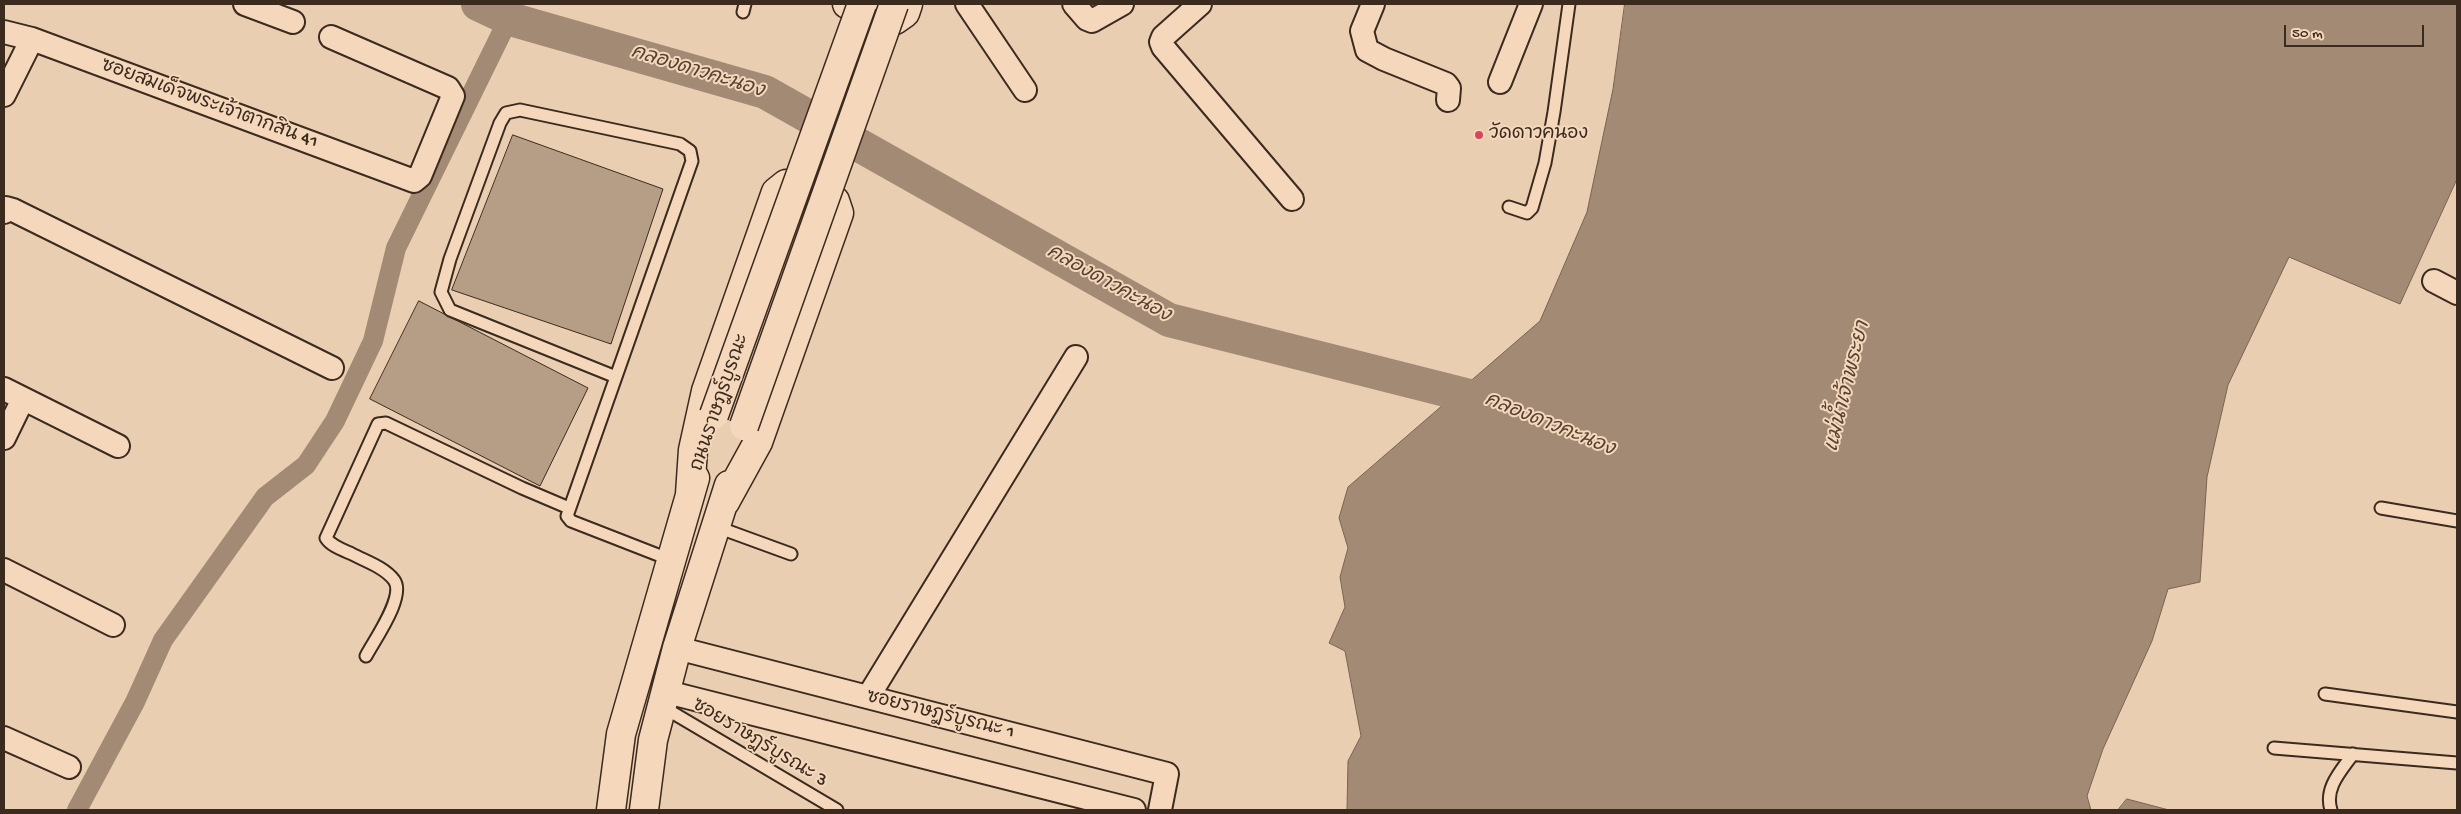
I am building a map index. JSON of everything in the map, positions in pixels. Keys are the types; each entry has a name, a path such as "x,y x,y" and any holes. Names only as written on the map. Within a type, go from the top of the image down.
{"main road":[{"path":"847,4 895,20 905,13 908,4"},
{"name":"ถนนราษฎร์บูรณะ","path":"611,810 621,734 714,415 862,4"},
{"name":"ถนนราษฎร์บูรณะ","path":"644,810 653,740 677,648 721,514 744,426 894,4"},
{"path":"690,494 693,450 706,392 776,192 786,184 835,201 839,213 758,442 721,514"}],"street":[{"path":"245,4 294,22"},
{"path":"967,4 1025,90"},
{"path":"1074,4 1087,19 1092,21 1122,4"},
{"path":"1200,4 1163,37 1161,42 1163,47 1292,200"},
{"path":"1372,4 1362,31 1368,50 1384,59 1446,84 1449,88 1448,100"},
{"path":"1500,82 1531,4"},
{"name":"ซอยสมเด็จพระเจ้าตากสิน 41","path":"4,32 32,39 414,181 420,176 453,96 448,88 331,37"},
{"path":"4,95 32,39"},
{"path":"4,212 6,208 13,210 332,368"},
{"path":"2434,281 2457,292"},
{"path":"868,697 1076,357"},
{"path":"4,438 14,394 118,446"},
{"path":"4,570 113,625"},
{"name":"ซอยราษฎร์บูรณะ 1","path":"677,648 1168,774 1160,810"},
{"path":"665,699 1134,810"},
{"path":"4,738 70,767"}],"lane":[{"path":"1509,207 1527,213 1532,208 1545,163 1553,120 1569,4"},
{"path":"616,377 450,310 440,292 450,259 506,113 520,110 680,144 690,151 692,161 616,377 569,508 567,516 571,521 672,560"},
{"path":"366,656 394,604 398,592 397,587 390,576 381,569 336,546 326,538 378,424 386,423 522,488 569,508"},
{"path":"2381,508 2457,521"},
{"path":"721,514 791,554"},
{"path":"2325,694 2457,712"},
{"name":"ซอยราษฎร์บูรณะ 3","path":"665,699 837,810"},
{"path":"2274,748 2457,762"},
{"path":"2331,810 2328,795 2332,784 2353,754"}],"water":[{"name":"แม่น้ำเจ้าพระยา","path":"1625,4 2457,4 2457,179 2400,304 2289,257 2228,385 2207,477 2200,582 2168,589 2152,641 2103,749 2087,796 2091,810 1347,810 1348,761 1361,736 1345,651 1329,643 1345,607 1340,577 1348,548 1339,518 1348,487 1540,321 1587,212 1613,89"},
{"path":"2127,799 2169,810 2118,810"}],"building":[{"path":"513,135 663,189 611,344 452,290"},
{"path":"419,301 588,388 540,486 370,399"}],"waterway":[{"name":"คลองดาวคะนอง","path":"478,4 510,19 765,92 1169,320 1501,404"},
{"path":"77,810 135,702 163,640 265,497 306,465 335,421 373,341 396,248 509,18"}],"place":[{"name":"วัดดาวคนอง","path":"1479,135"}]}
